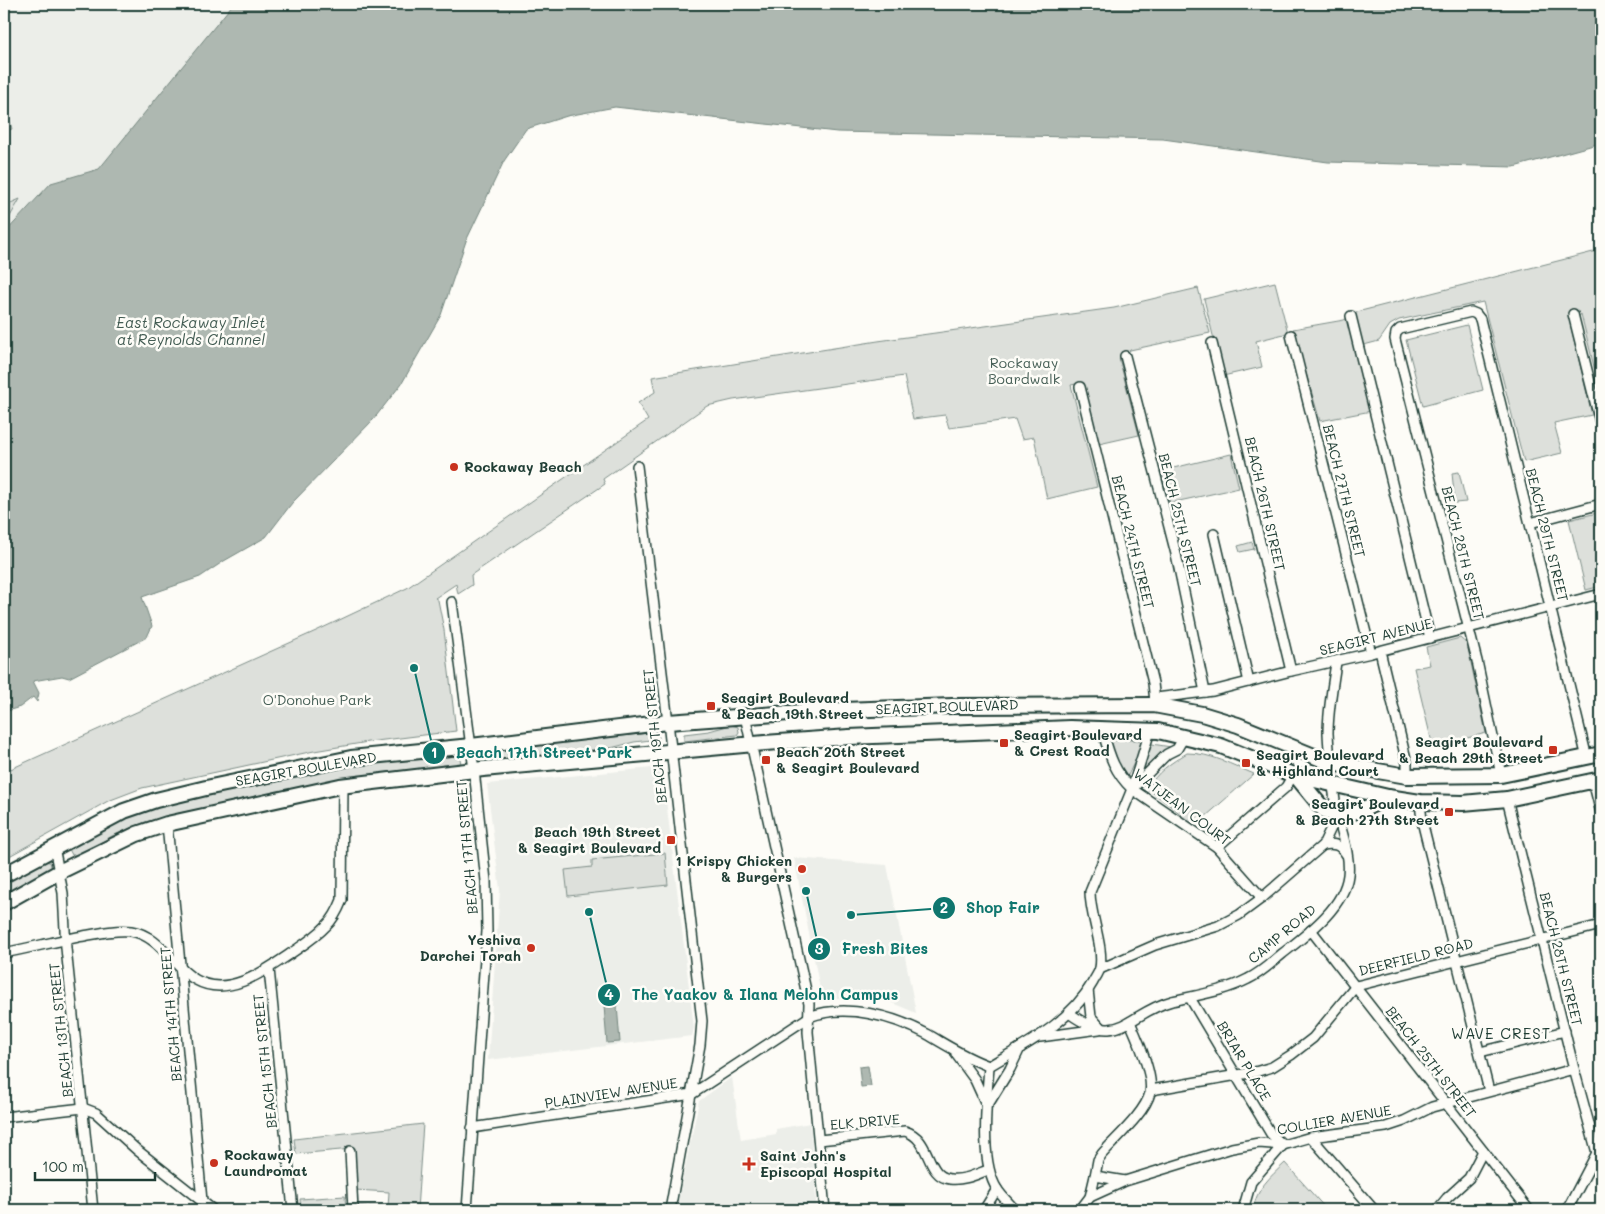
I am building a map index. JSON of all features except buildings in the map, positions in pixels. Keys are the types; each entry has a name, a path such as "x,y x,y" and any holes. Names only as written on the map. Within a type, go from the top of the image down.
{"main road":[{"name":"SEAGIRT BOULEVARD","path":"4,874 124,812 156,800 206,788 352,758 471,746 668,722 745,716 965,705 1155,702 1234,723 1331,764 1406,776 1501,775 1601,754"},
{"name":"SEAGIRT BOULEVARD","path":"4,903 59,872 136,834 167,824 343,786 474,770 752,744 849,737 1070,728 1150,731 1221,746 1295,776 1333,786 1420,802 1463,803 1508,799 1597,780"},
{"path":"1295,776 1324,810 1337,815 1366,808 1388,797"}],"street":[{"name":"BEACH 28TH STREET","path":"1480,319 1471,312 1400,329 1396,333 1395,339 1468,628 1501,775"},
{"path":"1572,314 1601,426"},
{"path":"1351,316 1430,638"},
{"name":"BEACH 29TH STREET","path":"1480,319 1587,758"},
{"name":"BEACH 27TH STREET","path":"1290,335 1371,653"},
{"name":"BEACH 26TH STREET","path":"1212,343 1291,671"},
{"name":"BEACH 25TH STREET","path":"1125,356 1176,554 1205,692"},
{"name":"BEACH 24TH STREET","path":"1080,387 1133,601 1155,702"},
{"name":"BEACH 19TH STREET","path":"637,466 702,1022 692,1094 670,1210"},
{"path":"1530,523 1601,504"},
{"path":"1214,534 1249,682"},
{"name":"SEAGIRT AVENUE","path":"1155,702 1336,662 1601,594"},
{"name":"BEACH 17TH STREET","path":"452,602 474,770 486,881 487,931 467,1210"},
{"path":"1380,651 1407,764 1406,776"},
{"name":"CAMP ROAD","path":"1038,1037 1116,1029 1158,1006 1235,985 1249,979 1324,918 1344,891 1349,873 1348,858 1337,815 1328,733 1336,662"},
{"path":"745,716 809,1004 808,1032 825,1210"},
{"name":"WATJEAN COURT","path":"1102,729 1110,755 1120,776 1132,788 1217,847 1262,898"},
{"path":"1015,1210 997,1189 988,1170 986,1150 989,1066 1038,1037 1069,1013 1088,990 1100,969 1098,941 1090,904 1090,892 1132,788 1150,731"},
{"path":"1132,788 1167,754 1177,749 1184,737"},
{"path":"1217,847 1286,787 1295,776"},
{"path":"1597,780 1601,813"},
{"path":"4,953 117,931 130,931 143,934 156,942 182,971 198,982 227,985 245,981 269,969 305,944 327,926 336,914 342,900 343,786"},
{"name":"BEACH 28TH STREET","path":"1508,799 1574,1069 1599,1149"},
{"path":"1420,802 1422,821 1489,1091"},
{"path":"1100,969 1154,945 1218,926 1239,915 1323,846 1337,815"},
{"name":"BEACH 14TH STREET","path":"167,824 202,1201"},
{"path":"1323,846 1337,845 1348,858"},
{"name":"BEACH 13TH STREET","path":"54,847 63,893 93,1210"},
{"name":"DEERFIELD ROAD","path":"1150,1090 1255,1072 1272,1067 1312,1038 1356,986 1601,925"},
{"name":"BEACH 25TH STREET","path":"1311,930 1529,1210"},
{"name":"BEACH 15TH STREET","path":"269,969 293,1210"},
{"path":"1088,990 1091,1016 1102,1029"},
{"name":"BRIAR PLACE","path":"1190,998 1271,1134 1283,1145"},
{"name":"PLAINVIEW AVENUE","path":"472,1128 692,1094 809,1017 820,1013 872,1014 900,1022 927,1034 952,1050 989,1066"},
{"path":"1069,1013 1078,1020 1102,1029"},
{"path":"1094,1176 1098,1160 1138,1114 1147,1101 1150,1090 1143,1051 1130,1022"},
{"path":"1480,1052 1565,1031"},
{"path":"987,1106 1010,1070 1020,1048"},
{"path":"952,1050 975,1080 987,1106"},
{"name":"COLLIER AVENUE","path":"1090,1197 1125,1181 1232,1148 1259,1143 1283,1145 1311,1136 1386,1127 1404,1121 1432,1107 1574,1069"},
{"path":"4,1117 83,1108 96,1112 137,1150 213,1210"},
{"name":"ELK DRIVE","path":"819,1140 905,1131 912,1133 921,1141 936,1172 943,1177 951,1180 960,1179 988,1170"},
{"path":"1311,1136 1374,1210"},
{"path":"1243,1210 1252,1182 1283,1145"},
{"path":"1567,1210 1599,1149"},
{"path":"350,1151 353,1210"},
{"path":"1437,1210 1469,1178 1483,1151"},
{"name":"COLLIER AVENUE","path":"1080,1210 1090,1197 1094,1176 1125,1181"},
{"path":"984,1210 997,1189"}],"shaded area":[{"path":"4,4 235,4 99,169 51,183 4,234"},
{"path":"662,767 694,1028 692,1036 488,1060 500,890 487,784"},
{"path":"794,858 887,865 916,1013 890,1002 855,997 822,999"},
{"name":"Saint John's Episcopal Hospital","path":"732,1077 741,1140 776,1134 776,1129 810,1123 817,1210 676,1210 699,1101"}],"green space":[{"path":"4,100 12,129 4,131"},
{"path":"20,199 4,227 4,206"},
{"path":"1601,250 1601,395 1581,314 1571,327 1592,415 1554,423 1562,453 1524,462 1483,302 1399,320 1390,325 1379,341 1360,346 1353,313"},
{"path":"1275,282 1288,333 1256,341 1262,367 1223,376 1204,299"},
{"path":"1198,288 1210,333 1130,350 1125,356 1119,358 1139,435 1099,444 1081,383 1071,385 1097,487 1047,499 1034,437 1022,439 1015,419 949,428 945,415 913,419 904,376 733,400 707,406 603,479 605,484 471,575 472,585 458,594 456,584 435,598 438,600 444,630 456,731 314,751 142,788 108,801 4,859 4,772 407,588 648,420 638,403 655,392 652,377 878,341 1114,308"},
{"path":"1349,317 1371,411 1320,421 1293,329 1344,320"},
{"path":"1467,325 1483,390 1423,406 1406,340"},
{"path":"1231,454 1239,488 1170,503 1161,471"},
{"path":"1459,472 1466,502 1455,503 1452,473"},
{"path":"1601,512 1601,586 1586,590 1569,520"},
{"path":"1252,542 1254,549 1240,552 1238,546"},
{"path":"1460,638 1467,644 1486,733 1433,747 1414,668 1430,665 1426,647"},
{"path":"731,725 738,727 739,732 737,735 684,741 684,734 709,731"},
{"path":"658,732 659,739 634,742 611,748 486,762 485,751"},
{"path":"1112,740 1137,740 1142,743 1125,781 1111,744"},
{"path":"1152,744 1171,747 1150,764 1139,778"},
{"path":"459,753 461,764 381,773 311,785 175,814 145,822 112,836 79,855 72,855 69,849 70,846 123,819 147,810 197,797 352,766"},
{"path":"1187,753 1213,757 1254,774 1197,824 1192,825 1148,789 1160,773"},
{"path":"665,853 668,885 568,896 565,870 592,867 592,860"},
{"path":"44,861 50,862 52,869 4,897 4,883"},
{"path":"423,1124 417,1210 358,1210 358,1206 388,1207 389,1192 355,1190 352,1149 296,1154 294,1139"},
{"path":"1285,1163 1327,1210 1253,1210 1260,1190 1269,1178"},
{"path":"345,1196 346,1210 301,1210 300,1199"}],"water":[{"name":"East Rockaway Inlet at Reynolds Channel","path":"233,4 1601,4 1601,143 1514,167 1328,162 1163,139 837,132 615,107 567,116 526,129 504,161 466,241 441,315 402,383 373,420 292,503 266,537 200,577 142,597 152,626 147,637 69,678 62,676 33,681 39,693 37,702 33,697 20,707 4,712 4,234 51,183 99,169"},
{"path":"617,1005 620,1042 607,1043 604,1006"},
{"path":"868,1066 871,1086 861,1087 859,1067"}],"place":[{"name":"Rockaway Beach","path":"454,467"},
{"name":"Beach 17th Street Park","path":"414,668"},
{"name":"Seagirt Boulevard & Beach 19th Street","path":"711,706"},
{"name":"Seagirt Boulevard & Crest Road","path":"1004,743"},
{"name":"Seagirt Boulevard & Beach 29th Street","path":"1553,750"},
{"name":"Beach 20th Street & Seagirt Boulevard","path":"766,760"},
{"name":"Seagirt Boulevard & Highland Court","path":"1246,763"},
{"name":"Seagirt Boulevard & Beach 27th Street","path":"1449,812"},
{"name":"Beach 19th Street & Seagirt Boulevard","path":"671,840"},
{"name":"1 Krispy Chicken & Burgers","path":"802,869"},
{"name":"Fresh Bites","path":"806,891"},
{"name":"The Yaakov & Ilana Melohn Campus","path":"589,912"},
{"name":"Shop Fair","path":"851,915"},
{"name":"Yeshiva Darchei Torah","path":"531,948"},
{"name":"Rockaway Laundromat","path":"214,1163"},
{"name":"Saint John's Episcopal Hospital","path":"749,1164"}],"district":[{"name":"WAVE CREST","path":"1501,1034"}],"park label":[{"name":"Rockaway Boardwalk","path":"1024,372"},
{"name":"O'Donohue Park","path":"317,700"}]}
